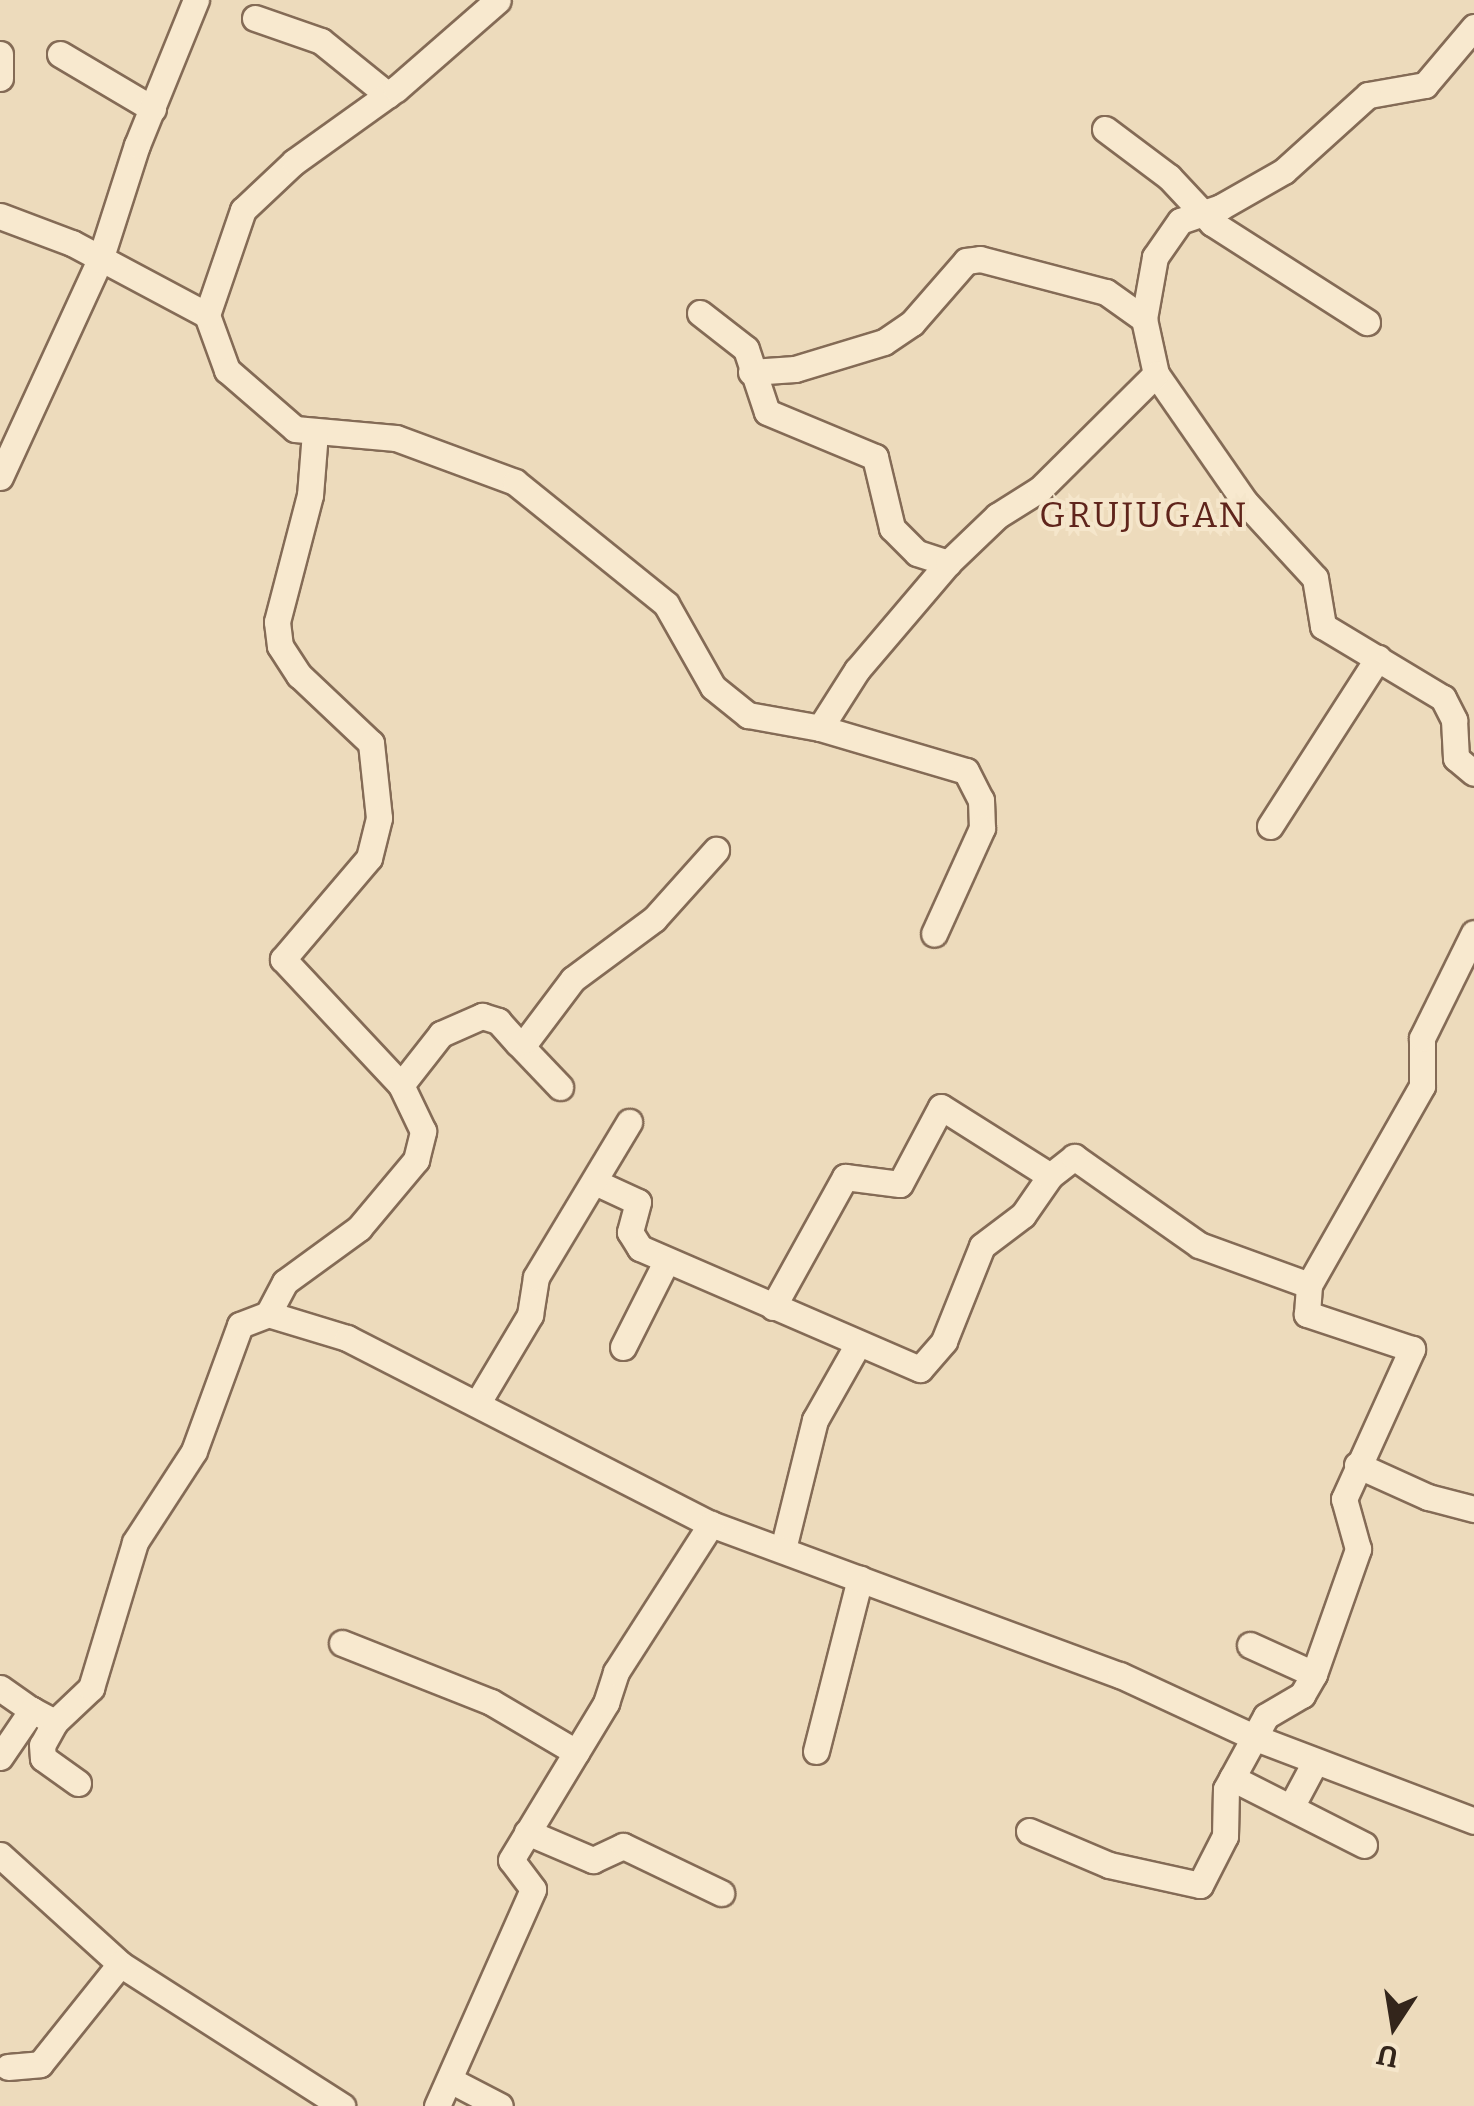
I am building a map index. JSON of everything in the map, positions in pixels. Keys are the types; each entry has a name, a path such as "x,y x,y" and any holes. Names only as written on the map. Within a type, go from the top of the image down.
{"street":[{"path":"0,477 100,260 196,0"},
{"path":"498,0 388,96 294,162 244,210 206,315 227,370 288,425 322,432 374,435 515,482 666,604 692,656 726,700 748,714 820,728 972,776 982,828 934,934"},
{"path":"255,18 321,41 388,96"},
{"path":"1474,27 1426,85 1368,94 1284,170 1180,221 1161,244 1144,319 1156,374 1246,502 1315,578 1323,626 1442,698 1454,720 1456,758 1474,773"},
{"path":"0,54 0,78"},
{"path":"60,54 153,108"},
{"path":"1105,128 1168,177 1199,214 1367,322"},
{"path":"0,216 100,260 206,315"},
{"path":"751,372 795,369 884,342 912,323 966,261 980,259 1106,292 1144,319"},
{"path":"700,314 746,349 767,412 875,457 892,528 917,553 948,562"},
{"path":"820,728 857,670 948,562 997,516 1040,489 1156,374"},
{"path":"268,1314 274,1293 358,1228 421,1152 419,1119 400,1085 288,970 285,955 369,858 379,818 371,743 299,675 280,646 279,611 322,432"},
{"path":"1270,826 1378,658"},
{"path":"518,1043 534,1035 566,986 654,919 716,850"},
{"path":"1029,1831 1093,1859 1195,1888 1225,1836 1224,1795 1266,1716 1302,1696 1314,1674 1358,1549 1344,1500 1357,1465 1394,1400 1412,1346 1307,1314 1308,1285 1422,1086 1422,1038 1471,942"},
{"path":"400,1085 457,1024 492,1017 560,1087"},
{"path":"773,1307 845,1177 900,1184 941,1106 1050,1176"},
{"path":"477,1404 530,1315 536,1277 596,1183 629,1122"},
{"path":"596,1183 638,1202 633,1243 666,1262 911,1368 931,1362 982,1246 1022,1215 1050,1176 1074,1157 1199,1244 1308,1285"},
{"path":"623,1347 666,1262"},
{"path":"0,1757 43,1716 97,1677 102,1636 135,1542 194,1451 240,1325 268,1314 346,1338 711,1524 1120,1675 1256,1738 1474,1822"},
{"path":"783,1549 815,1420 858,1344"},
{"path":"1357,1465 1428,1497 1474,1508"},
{"path":"436,2106 450,2080 470,2020 532,1894 531,1880 511,1863 576,1752 616,1672 711,1524"},
{"path":"816,1751 860,1579"},
{"path":"342,1643 472,1693 576,1752"},
{"path":"1250,1645 1314,1674"},
{"path":"0,1688 43,1716"},
{"path":"43,1716 43,1758 78,1783"},
{"path":"1292,1807 1315,1762"},
{"path":"1232,1778 1364,1845"},
{"path":"527,1832 594,1860 623,1846 720,1893"},
{"path":"0,1855 120,1964 342,2106"},
{"path":"3,2068 40,2064 120,1964"},
{"path":"450,2080 500,2106"}],"district":[{"name":"GRUJUGAN","path":"1144,515"}]}
